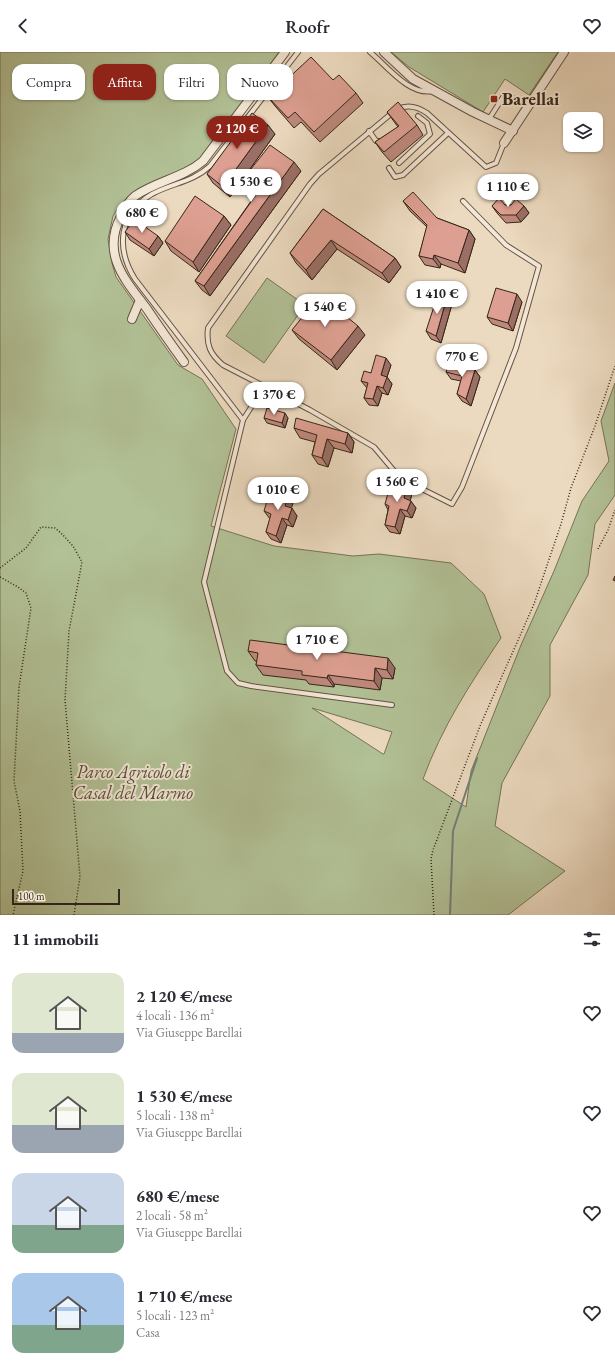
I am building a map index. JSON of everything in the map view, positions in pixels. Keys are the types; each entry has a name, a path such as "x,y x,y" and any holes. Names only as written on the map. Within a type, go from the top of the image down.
{"street":[{"path":"184,362 120,272 115,254 114,233 124,209 134,197 194,169 203,161 285,52"},
{"path":"384,52 413,79 489,120 513,131"},
{"path":"504,143 564,52"},
{"path":"132,319 140,300"}],"lane":[{"path":"243,420 179,338 126,265 122,237 125,225 133,211 142,201 153,194 201,174 210,166 298,52"},
{"path":"370,52 406,84 425,93 434,91"},
{"path":"489,120 505,94 528,107"},
{"path":"463,201 506,245 539,266 516,348 462,487 452,504 400,478 374,447 310,410 223,365 212,356 206,340 208,328 310,184 319,174 389,114 400,108 409,106 427,112 486,167 496,163 504,143"},
{"path":"399,163 429,136 430,130 427,123 418,116"},
{"path":"369,131 376,141 385,140"},
{"path":"389,168 395,176 403,176 448,133"},
{"path":"418,146 426,154"},
{"path":"261,385 255,401 243,420 204,582 228,671 238,683 251,686 392,705"}],"path":[{"path":"434,915 431,859 480,726 534,604 561,524 571,488 595,426 615,366"},
{"path":"598,549 608,530 615,510"},
{"path":"0,568 26,548 41,527 55,528 61,533 73,546 82,562 69,631 65,700 74,823 80,877 74,915"},
{"path":"0,577 26,593 31,608 19,687 14,781 20,811 23,871 13,915"}],"green space":[{"name":"Parco Agricolo di Casal del Marmo","path":"0,52 279,52 270,64 227,64 227,100 244,100 200,160 177,173 130,195 120,205 113,216 108,239 112,263 116,277 178,365 202,379 236,429 211,526 274,546 353,556 379,554 451,563 484,594 501,638 478,672 448,724 423,779 466,807 471,771 521,645 554,571 582,501 609,461 601,421 615,383 615,495 595,524 588,575 550,645 550,696 502,783 495,826 565,871 508,915 0,915","holes":["312,708 392,732 383,754"]},
{"path":"391,52 558,52 529,95 505,79 483,112 409,67"},
{"path":"267,278 305,305 264,363 226,336"}],"building":[{"path":"311,57 333,80 339,75 356,93 314,132 295,112 288,118 271,100 293,100 293,74"},
{"path":"398,102 417,125 384,152 375,142 399,126 387,112"},
{"path":"252,113 268,125 223,187 207,174"},
{"path":"270,145 294,162 204,286 195,281 258,192 243,179"},
{"path":"413,192 437,218 469,230 458,263 434,255 433,259 419,256 427,225 403,201"},
{"path":"195,196 224,216 193,262 165,241"},
{"path":"499,198 505,205 511,205 516,199 524,206 516,215 501,215 492,206"},
{"path":"323,209 395,258 382,273 331,240 306,270 290,253"},
{"path":"134,219 158,236 149,249 125,232"},
{"path":"496,288 517,294 508,323 487,317"},
{"path":"438,294 447,297 436,336 426,331"},
{"path":"320,295 358,326 331,360 292,330"},
{"path":"376,355 386,358 381,375 387,377 383,388 377,386 373,399 364,398 368,383 361,381 364,371 371,373"},
{"path":"449,363 475,370 466,399 457,394 462,376 446,372"},
{"path":"267,408 285,413 282,423 264,418"},
{"path":"296,418 348,433 345,444 327,439 322,458 312,455 317,435 294,428"},
{"path":"398,478 408,481 404,498 411,501 407,511 400,509 395,527 385,525 389,506 385,504 388,493 393,495"},
{"path":"279,486 290,489 285,506 292,508 288,520 282,518 276,536 266,532 271,514 264,511 267,501 274,503"},
{"path":"250,640 388,658 387,670 375,668 374,681 328,675 327,678 302,675 302,671 256,665 258,653 248,651"}],"waterway":[{"path":"450,915 453,831 477,758"}],"place":[{"name":"Barellai","path":"494,99"}]}
